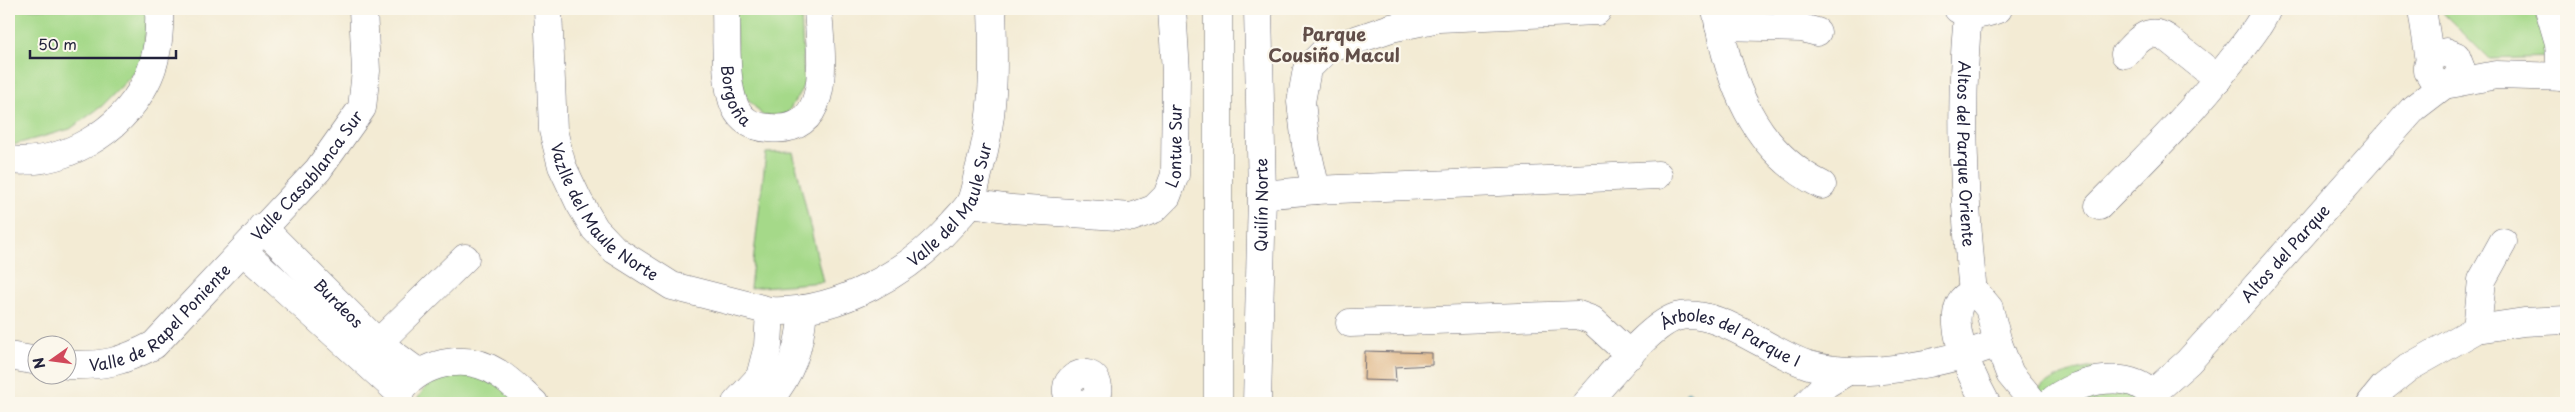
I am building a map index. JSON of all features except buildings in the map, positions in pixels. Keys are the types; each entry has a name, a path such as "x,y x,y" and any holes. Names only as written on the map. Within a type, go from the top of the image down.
{"street":[{"path":"9,160 46,158 71,151 97,137 121,115 146,84 152,66 158,32 159,9"},
{"name":"Valle Casablanca Sur","path":"243,251 262,227 318,170 362,108 366,71 363,9"},
{"name":"Vazlle del Maule Norte","path":"548,9 553,130 562,166 579,202 595,229 615,250 672,286 786,311"},
{"name":"Borgoña","path":"726,9 730,86 735,106 741,117 756,127 779,129 795,125 810,114 819,96 821,74 818,9"},
{"name":"Valle del Maule Sur","path":"786,311 841,299 886,279 938,239 970,203 989,139 994,68 992,9"},
{"name":"Lontue Sur","path":"970,203 1012,209 1132,217 1154,209 1167,196 1175,175 1176,72 1172,9"},
{"path":"1218,9 1218,403"},
{"name":"Quilín Norte","path":"1256,403 1262,195 1258,9"},
{"name":"Altos del Parque Oriente","path":"1973,294 1964,195 1963,11 1978,15 1998,9"},
{"path":"2098,206 2168,135 2218,80 2257,28 2267,9"},
{"path":"2423,15 2444,69 2496,75 2563,77 2559,43 2550,9"},
{"path":"1316,190 1306,145 1301,102 1307,69 1326,50 1391,28 1439,18 1598,11"},
{"path":"1817,32 1802,28 1718,18 1729,70 1756,125 1788,163 1822,185"},
{"path":"2125,54 2143,36 2158,33 2167,38 2218,80"},
{"name":"Altos del Parque","path":"2050,403 2073,388 2104,380 2134,382 2154,399 2414,108 2444,69"},
{"path":"1262,195 1316,190 1658,176"},
{"name":"Burdeos","path":"262,227 378,343 420,372"},
{"path":"2477,329 2482,280 2503,242"},
{"name":"Burdeos","path":"243,251 398,398 420,372 448,362 476,363 499,373 534,403"},
{"name":"Valle de Rapel Poniente","path":"78,365 98,366 126,359 154,346 243,251"},
{"path":"378,343 465,258"},
{"path":"1986,403 1965,356 1956,314 1960,301 1973,294 1978,295 1989,308 1998,343 2010,374 2034,403"},
{"path":"736,403 760,377 768,346 786,311"},
{"path":"766,403 780,387 797,355 786,311"},
{"path":"1350,323 1578,314 1592,320 1630,355"},
{"name":"Árboles del Parque I","path":"1586,403 1630,355 1661,325 1676,317 1694,315 1710,318 1793,360 1808,365 1846,372 1930,364 1965,356 1998,343"},
{"path":"2371,403 2384,387 2408,368 2477,329 2524,322 2566,320"},
{"path":"9,356 28,359"},
{"path":"1793,360 1804,370 1807,380 1806,403"},
{"name":"Árboles del Parque I","path":"1806,403 1826,384 1846,372"},
{"path":"1076,403 1069,396 1068,385 1073,377 1083,373 1093,376 1098,385 1097,395 1090,403"}],"green space":[{"path":"9,9 148,9 142,65 102,106 70,129 9,146"},
{"path":"735,9 801,9 804,85 787,114 763,116 738,88"},
{"path":"2439,9 2535,9 2551,57 2489,59"},
{"path":"793,152 823,282 750,288 766,153"},
{"path":"2088,368 2117,370 2152,403 2025,403 2039,389 2053,380"},
{"path":"474,370 526,403 415,403 434,374"}],"water":[{"path":"1688,391 1703,402 1688,403 1691,399 1685,395"}],"district":[{"name":"Parque Cousiño Macul","path":"1334,45"}]}
